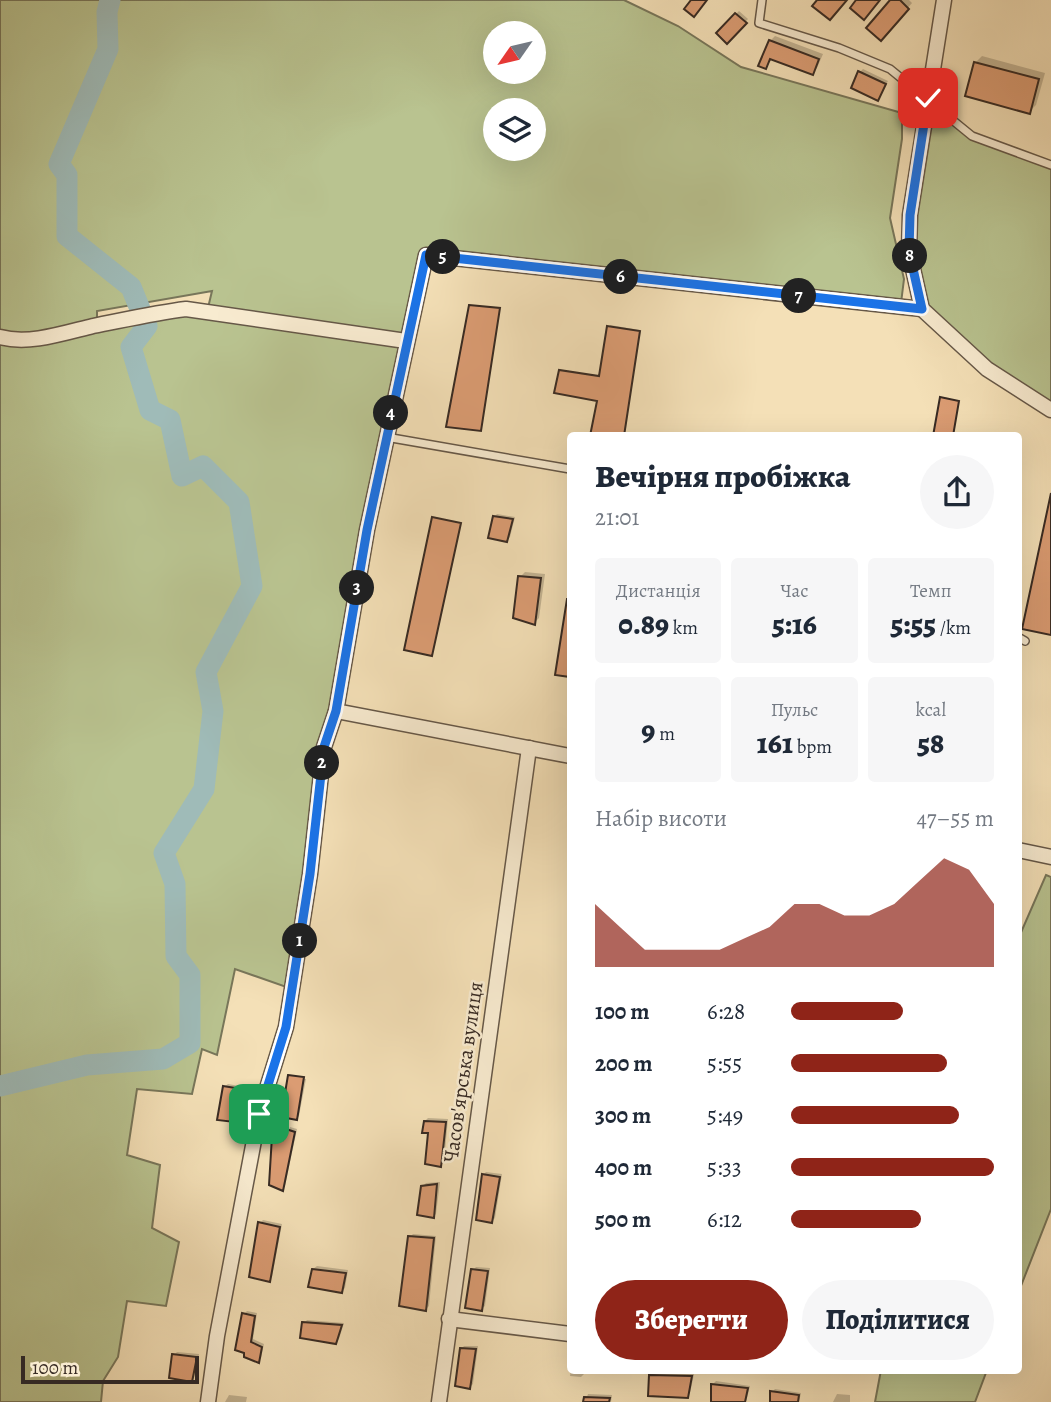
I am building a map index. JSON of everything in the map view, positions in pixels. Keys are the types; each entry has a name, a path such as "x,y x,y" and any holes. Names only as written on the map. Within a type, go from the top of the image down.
{"street":[{"path":"944,0 910,215 909,251 922,309 987,369 1051,410"},
{"path":"208,1402 259,1114 286,1027 310,874 324,747 336,711 367,530 426,255 922,309"},
{"path":"0,337 11,340 50,336 154,313 186,309 406,341"},
{"path":"336,711 567,755"},
{"name":"Часов'ярська вулиця","path":"439,1402 529,748"},
{"path":"1022,851 1051,857"},
{"path":"449,1319 567,1334"}],"lane":[{"path":"762,0 760,23 839,48 890,69 972,136 1051,165"},
{"path":"386,436 567,468"}],"green space":[{"path":"0,0 624,0 678,26 741,67 902,113 902,139 890,218 904,279 901,303 426,256 336,711 292,989 235,969 217,1055 202,1049 192,1094 137,1089 127,1155 160,1165 152,1228 179,1242 166,1306 127,1301 118,1357 103,1381 101,1402 0,1402","holes":["212,291 207,312 97,325 97,311"]},
{"path":"928,98 972,136 1051,165 1051,410 1032,399 922,309 909,251"},
{"path":"1046,875 1051,877 1051,1209 1022,1283 1022,930"},
{"path":"880,1374 986,1374 975,1402 875,1402"}],"building":[{"path":"691,0 707,0 694,17 684,9"},
{"path":"817,0 847,0 830,20 812,6"},
{"path":"856,0 880,0 864,20 850,8"},
{"path":"890,0 900,0 909,9 881,41 866,28"},
{"path":"735,13 747,23 727,44 716,33"},
{"path":"769,40 819,59 813,75 770,59 766,69 758,66"},
{"path":"974,62 1039,79 1030,114 965,96"},
{"path":"858,71 886,84 878,101 851,88"},
{"path":"469,305 500,308 481,431 446,427"},
{"path":"607,326 640,331 625,432 591,432 597,401 554,393 559,370 599,376"},
{"path":"940,397 959,401 954,432 934,432"},
{"path":"1051,493 1051,635 1022,629"},
{"path":"493,516 513,519 507,542 488,538"},
{"path":"432,517 461,523 432,656 404,650"},
{"path":"518,576 541,578 535,625 513,618"},
{"path":"567,599 567,677 555,675"},
{"path":"288,1075 304,1077 297,1120 281,1117"},
{"path":"223,1086 248,1090 243,1123 217,1120"},
{"path":"424,1121 446,1122 441,1167 425,1164 428,1133 422,1133"},
{"path":"286,1129 295,1132 283,1191 269,1185 272,1136 283,1140"},
{"path":"482,1174 500,1177 492,1223 476,1220"},
{"path":"437,1184 434,1218 417,1215 421,1186"},
{"path":"258,1222 280,1227 270,1282 249,1277"},
{"path":"408,1236 434,1238 426,1311 399,1306"},
{"path":"312,1269 346,1273 342,1293 308,1287"},
{"path":"471,1269 488,1271 482,1311 465,1308"},
{"path":"242,1313 255,1316 251,1342 262,1347 259,1363 235,1350"},
{"path":"302,1322 342,1325 336,1344 300,1338"},
{"path":"460,1348 476,1349 470,1389 455,1386"},
{"path":"172,1354 197,1357 192,1382 169,1378"},
{"path":"649,1375 692,1376 688,1398 648,1396"},
{"path":"711,1384 748,1388 745,1402 711,1402"},
{"path":"770,1391 799,1395 798,1402 770,1402"},
{"path":"584,1397 610,1398 609,1402 583,1402"}],"waterway":[{"path":"0,1086 87,1065 163,1059 190,1043 190,975 176,956 175,884 164,853 204,789 213,711 206,672 252,586 239,502 203,466 182,476 170,420 150,410 131,347 147,326 131,287 67,236 67,175 59,164 108,49 107,12 110,0"}],"route":[{"path":"259,1114 286,1027 310,874 324,747 336,711 367,530 426,255 922,309 909,251 910,215 928,98"}]}
